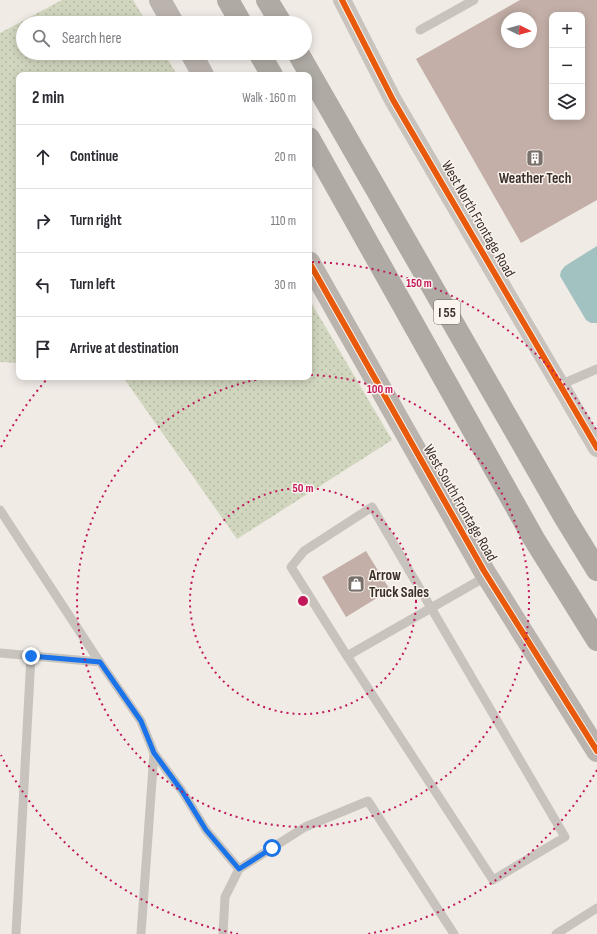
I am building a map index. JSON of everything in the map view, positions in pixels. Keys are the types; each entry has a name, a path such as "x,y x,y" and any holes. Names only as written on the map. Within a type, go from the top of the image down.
{"highway":[{"path":"228,0 237,16"},
{"path":"267,0 277,16"},
{"path":"263,60 270,72"},
{"name":"I 55","path":"302,60 309,72"},
{"name":"I 55","path":"312,77 565,518 597,570"},
{"name":"I 55","path":"312,143 534,539 597,640"}],"street":[{"path":"160,0 169,16"},
{"name":"West North Frontage Road","path":"342,0 393,100 597,448"},
{"path":"194,60 201,72"},
{"name":"West South Frontage Road","path":"312,267 487,576 597,751"}],"lane":[{"path":"420,30 474,0"},
{"path":"560,384 597,369"},
{"path":"372,508 565,837 493,880 347,656 291,567 304,551 372,508"},
{"path":"0,510 100,662 141,721 154,753 182,791 206,830 239,869"},
{"path":"347,656 487,576"},
{"path":"0,653 100,662"},
{"path":"16,934 31,656"},
{"path":"141,934 154,753"},
{"path":"223,934 225,897 239,869 305,827 368,801 454,934"},
{"path":"556,934 597,908"}],"green space":[{"path":"62,0 133,0 143,16 32,16"},
{"path":"16,24 16,60 168,60 175,72 16,72 16,363 0,362 0,33"},
{"path":"312,304 392,440 237,539 125,380 312,380"}],"water":[{"path":"597,246 597,323 591,323 586,320 560,276 561,271 565,266"}],"building":[{"name":"Weather Tech","path":"520,0 597,0 597,200 521,243 416,59"},
{"name":"Arrow Truck Sales","path":"366,551 390,590 346,617 322,577"}],"cycle path":[{"path":"342,0 393,100 597,448"},
{"path":"312,267 484,571 597,751"}],"place":[{"name":"Weather Tech","path":"535,158"},
{"name":"Arrow Truck Sales","path":"356,584"}],"route":[{"path":"31,656 100,662 141,721 154,753 182,791 206,830 239,869 272,848"}]}
